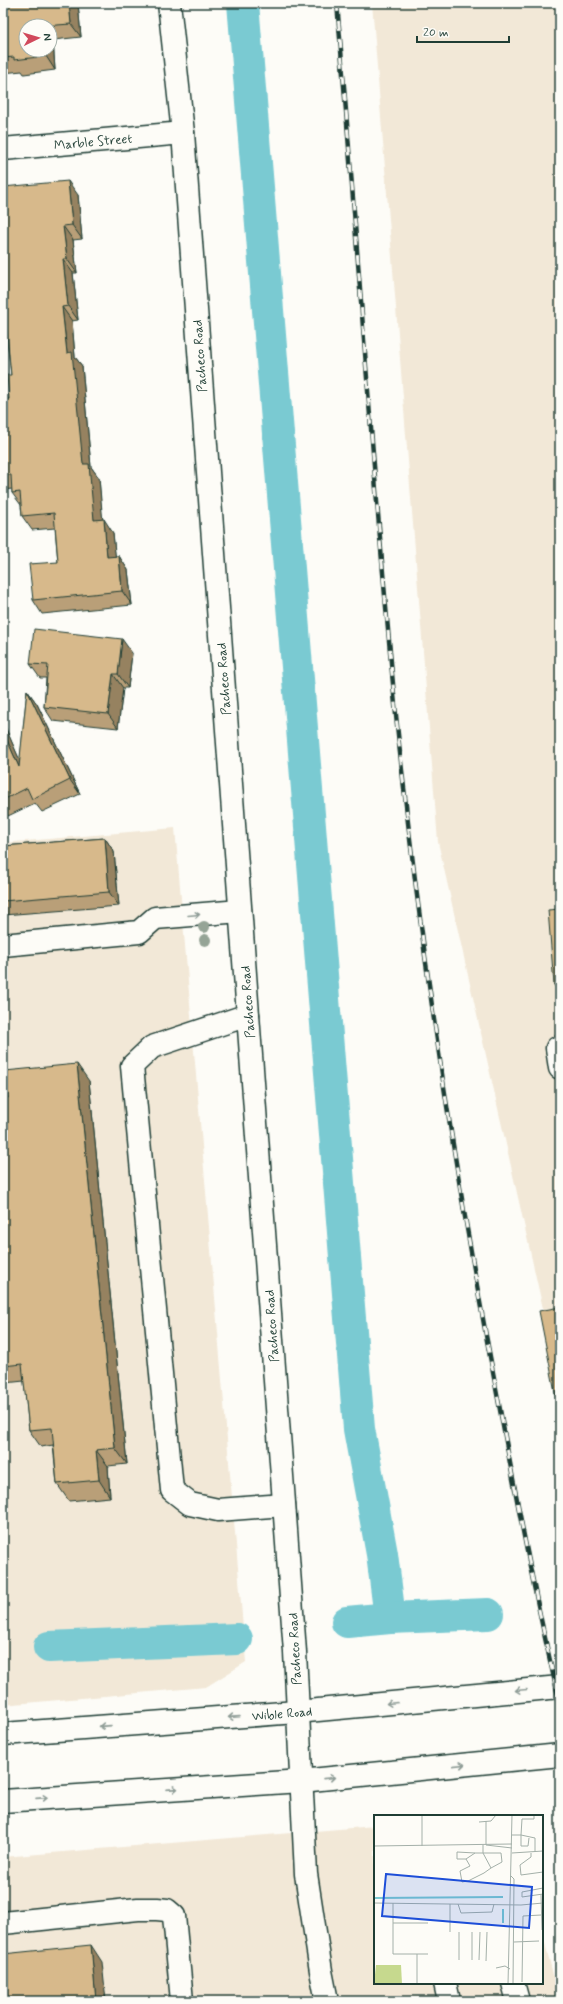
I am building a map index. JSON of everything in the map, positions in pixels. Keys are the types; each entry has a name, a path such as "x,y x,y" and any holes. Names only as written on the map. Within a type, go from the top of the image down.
{"street":[{"name":"Pacheco Road","path":"169,3 183,133 284,1505 298,1712 306,1874 327,2001"},
{"name":"Marble Street","path":"3,149 183,133"},
{"path":"3,945 139,932 155,918 240,911"},
{"path":"248,1015 152,1047 132,1066 172,1490 190,1504 218,1510 284,1505"},
{"path":"560,1047 557,1048 560,1068"},
{"name":"Wible Road","path":"3,1734 298,1712 560,1687"},
{"path":"3,1801 301,1780 560,1755"},
{"path":"3,1923 138,1909 166,1910 174,1916 182,2001"},
{"path":"445,1984 448,2001"},
{"path":"513,1984 518,2001"}],"shaded area":[{"path":"372,3 560,3 560,1384 438,842"},
{"path":"175,828 246,1662 206,1687 3,1705 3,843"},
{"path":"374,1826 374,1984 543,1984 543,1936 560,2001 3,2001 3,1857"}],"building":[{"path":"3,3 69,3 71,24 58,25 58,18 18,18 18,58 30,58 14,60 14,57 3,58"},
{"path":"68,181 72,225 63,226 67,259 63,259 68,306 62,307 67,353 72,352 83,464 89,464 94,520 104,519 107,557 119,556 122,591 33,600 29,564 58,562 54,513 22,516 20,492 12,493 11,475 3,475 3,399 9,399 7,375 11,375 3,306 3,187"},
{"path":"34,629 122,639 118,674 113,674 108,714 44,707 48,665 30,664"},
{"path":"27,690 70,780 32,799 27,788 3,800 3,731 19,767"},
{"path":"105,838 109,892 3,901 3,846"},
{"path":"560,909 560,985 554,985 548,910"},
{"path":"77,1064 115,1448 96,1450 99,1480 57,1484 52,1428 29,1430 22,1364 3,1366 3,1099 8,1098 5,1071"},
{"path":"560,1307 560,1417 539,1311"},
{"path":"91,1945 96,2001 3,2001 3,1954"}],"waterway":[{"path":"243,3 359,1429 382,1554 390,1618"},
{"path":"347,1622 390,1618 488,1614"},
{"path":"49,1647 237,1639"}],"railway":[{"path":"337,3 388,635 406,810 428,979 453,1147 482,1315 520,1514 560,1704"}]}
